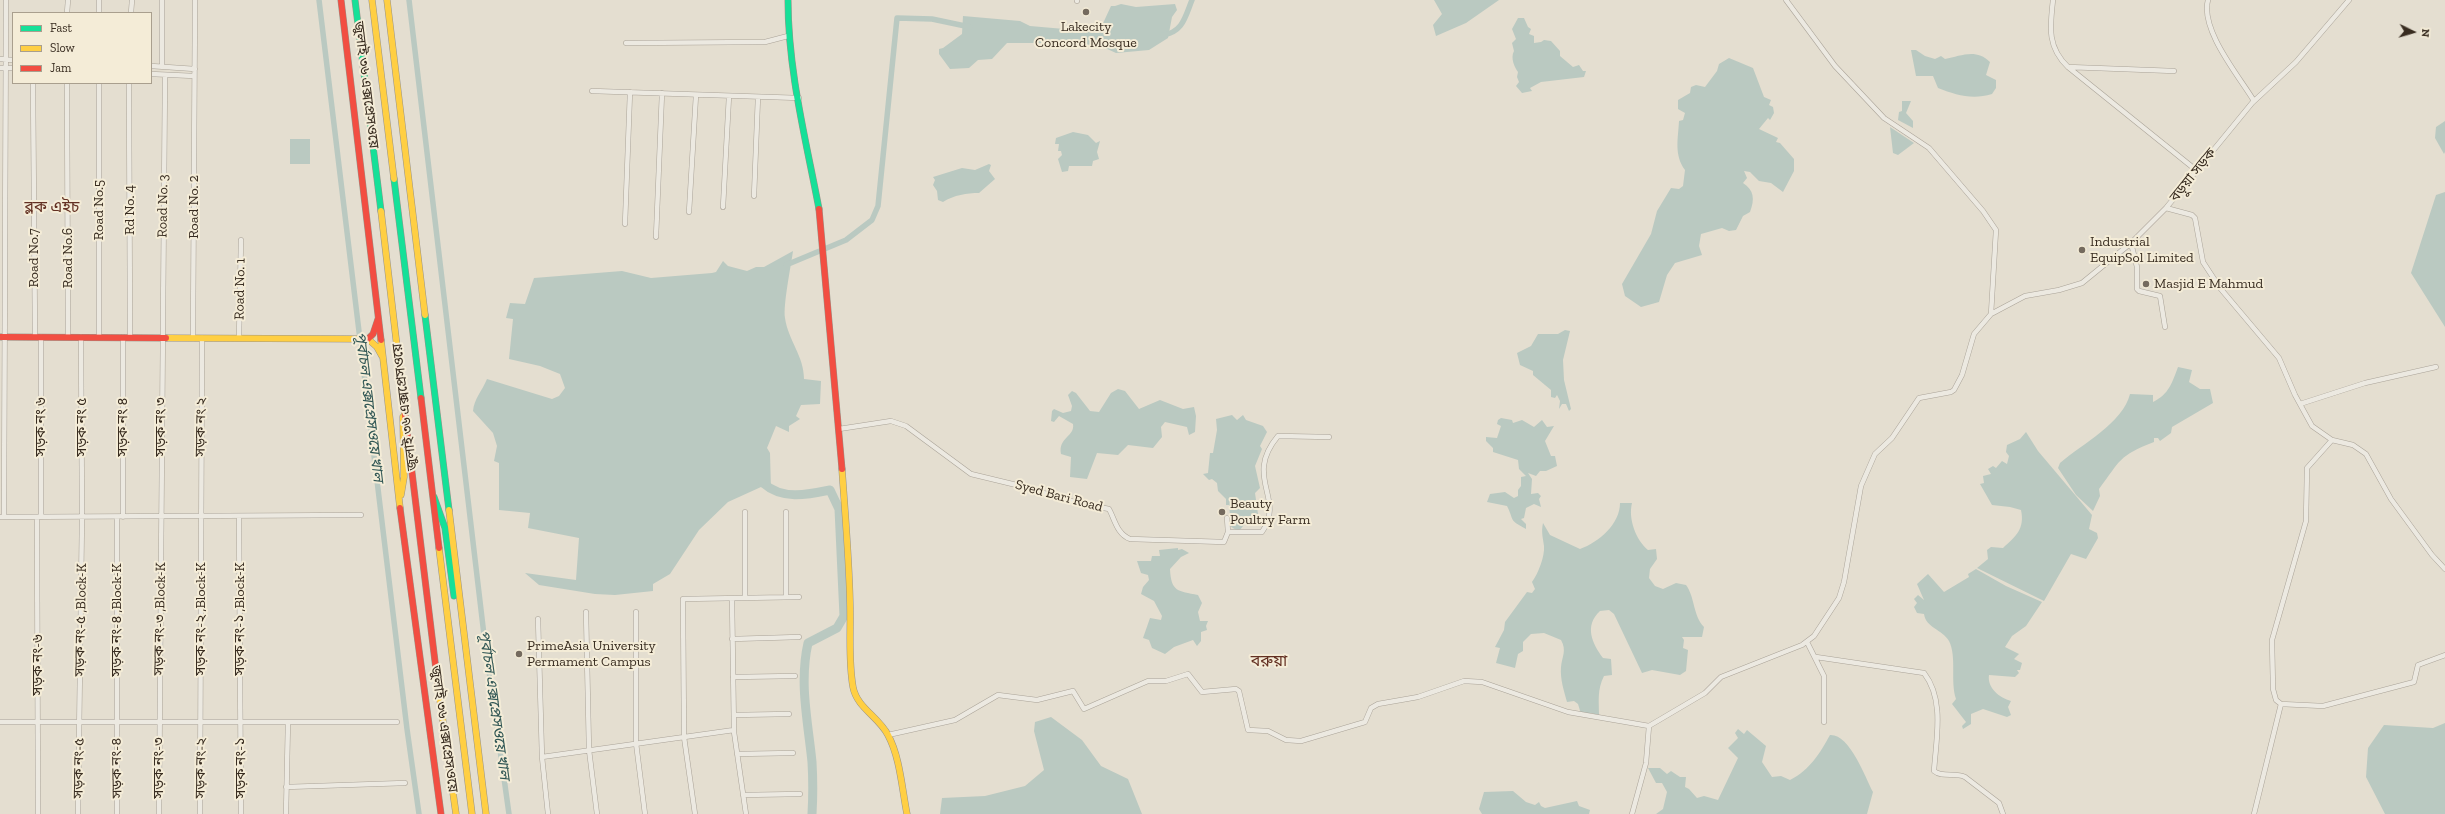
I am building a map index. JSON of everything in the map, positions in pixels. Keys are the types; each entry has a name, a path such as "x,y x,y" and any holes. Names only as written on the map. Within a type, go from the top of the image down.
{"main road":[{"path":"341,0 400,503 441,814"},
{"name":"জুলাই ৩৬ এক্সপ্রেসওয়ে","path":"355,0 404,389 440,702 456,814"},
{"name":"জুলাই ৩৬ এক্সপ্রেসওয়ে","path":"372,0 430,488 472,814"},
{"path":"386,0 486,814"},
{"path":"788,0 788,36 792,69 799,98 819,212 825,270 832,369 840,429 849,558 851,630 850,657 853,688 861,706 877,719 888,735 894,751 907,814"},
{"path":"2,337 162,337 349,340 368,339 373,334 378,318"},
{"path":"368,339 377,347 382,356"},
{"path":"400,503 404,477 404,389"},
{"path":"430,488 445,528 453,590 460,608"}],"street":[{"path":"6,0 2,59 2,517 360,515"},
{"path":"67,12 68,0"},
{"path":"99,0 99,12"},
{"path":"131,12 132,0"},
{"path":"162,0 162,66"},
{"name":"Road No. 2","path":"194,338 195,0"},
{"path":"1786,0 1835,66 1884,118 1929,148 1983,211 1996,230 1991,314"},
{"path":"2052,0 2051,21 2053,48 2059,60 2196,170"},
{"path":"2208,0 2206,14 2213,35 2254,101"},
{"name":"বড়ুয়া সড়ক","path":"2349,0 2296,62 2254,101 2166,208 2192,214 2195,218 2203,262 2220,288 2279,358 2312,426 2332,440 2361,448 2371,461 2391,499 2432,555 2445,569"},
{"path":"626,43 765,42 788,36"},
{"path":"2,59 12,60"},
{"path":"152,66 195,69"},
{"path":"2068,67 2174,72"},
{"path":"152,74 194,76"},
{"name":"Road No. 3","path":"162,337 165,75"},
{"name":"Road No.7","path":"33,84 38,337"},
{"name":"Road No.6","path":"67,84 68,337"},
{"name":"Road No.5","path":"99,84 99,337"},
{"name":"Rd No. 4","path":"127,337 129,84"},
{"path":"592,91 799,98"},
{"path":"625,224 630,92"},
{"path":"656,237 662,93"},
{"path":"689,212 696,94"},
{"path":"723,207 729,96"},
{"path":"754,196 758,97"},
{"path":"888,735 955,720 998,695 1037,700 1070,690 1075,692 1080,707 1084,709 1148,682 1166,681 1188,674 1202,692 1236,689 1239,691 1248,730 1268,731 1286,740 1301,741 1364,722 1371,708 1378,704 1418,697 1464,681 1482,682 1568,712 1649,726 1705,693 1721,677 1808,642 1839,598 1844,582 1861,486 1874,454 1892,438 1919,398 1954,390 1962,375 1974,334 1991,314 2025,296 2059,290 2082,283 2131,243 2166,208"},
{"name":"Road No. 1","path":"240,338 241,240"},
{"path":"2131,243 2137,267 2137,289 2139,291 2160,296 2165,327"},
{"name":"সড়ক নং ৬","path":"38,337 39,517"},
{"name":"সড়ক নং ৫","path":"81,337 82,517"},
{"name":"সড়ক নং ৪","path":"123,517 127,337"},
{"name":"সড়ক নং ৩","path":"161,517 162,337"},
{"name":"সড়ক নং ২","path":"200,516 202,338"},
{"path":"2300,404 2365,383 2436,367"},
{"name":"Syed Bari Road","path":"840,429 891,421 906,426 971,474 1033,489 1061,499 1109,509 1119,530 1124,537 1130,539 1224,542 1228,532"},
{"path":"1227,518 1228,532 1262,532 1269,522 1270,504 1263,482 1263,465 1269,446 1278,436 1329,437"},
{"path":"2332,440 2307,468 2306,521 2272,640 2273,689 2276,700 2281,704 2323,706 2414,682 2418,665 2445,655"},
{"path":"745,512 745,598"},
{"path":"786,512 786,597"},
{"name":"সড়ক নং-২ ,Block-K","path":"200,516 202,722"},
{"name":"সড়ক নং-১ ,Block-K","path":"239,516 241,722"},
{"name":"সড়ক নং-৬","path":"38,814 39,517"},
{"name":"সড়ক নং-৫ ,Block-K","path":"80,722 82,517"},
{"name":"সড়ক নং-৪ ,Block-K","path":"116,722 117,517"},
{"name":"সড়ক নং-৩ ,Block-K","path":"158,722 161,517"},
{"path":"695,814 684,737 683,600 799,597"},
{"path":"732,598 734,730 746,814"},
{"path":"586,612 589,750 597,814"},
{"path":"636,612 636,743 645,814"},
{"path":"538,619 542,757 548,814"},
{"path":"732,638 799,637"},
{"path":"1808,642 1824,676 1824,722"},
{"path":"1816,657 1924,672 1932,685 1938,703 1934,771 1939,774 1959,774 1965,777 1999,803 2003,814"},
{"path":"733,677 795,676"},
{"path":"2254,814 2281,704"},
{"path":"734,716 789,714"},
{"path":"0,722 397,722"},
{"name":"সড়ক নং-৫","path":"78,814 80,722"},
{"name":"সড়ক নং-৪","path":"116,722 118,814"},
{"name":"সড়ক নং-৩","path":"158,722 159,814"},
{"name":"সড়ক নং-২","path":"200,814 202,722"},
{"name":"সড়ক নং-১","path":"241,722 241,814"},
{"path":"286,814 288,722"},
{"path":"1632,814 1646,763 1649,726"},
{"path":"542,757 734,730"},
{"path":"737,754 793,753"},
{"path":"286,787 404,783"},
{"path":"743,795 800,794"}],"shaded area":[{"path":"1434,0 1499,0 1466,23 1436,36 1433,25 1442,14"},
{"path":"1121,4 1136,7 1175,4 1177,10 1172,17 1168,38 1149,50 1116,53 1103,47 1078,43 1007,43 992,59 978,60 969,68 950,69 939,54 939,49 943,48 962,34 963,16 1020,21 1030,26 1099,32 1111,6"},
{"path":"1518,18 1524,18 1528,27 1531,29 1529,34 1534,36 1534,43 1544,40 1551,41 1560,51 1560,56 1573,67 1579,65 1583,71 1586,71 1584,77 1541,82 1530,88 1532,91 1522,93 1516,86 1519,82 1517,77 1518,72 1513,60 1514,51 1512,43 1516,39 1512,29"},
{"path":"1911,50 1916,50 1925,56 1935,59 1941,56 1945,59 1968,54 1979,55 1990,62 1986,75 1996,80 1996,88 1992,94 1971,97 1958,95 1938,88 1933,76 1916,76"},
{"path":"1729,58 1753,68 1764,97 1771,100 1769,105 1773,107 1774,113 1770,120 1768,118 1759,129 1778,138 1776,142 1780,143 1794,159 1794,171 1783,192 1771,183 1759,181 1750,172 1744,171 1747,178 1743,183 1751,192 1753,199 1750,212 1743,216 1736,230 1729,231 1722,228 1701,234 1699,246 1702,255 1675,263 1667,275 1659,302 1641,307 1625,296 1622,284 1651,234 1657,211 1671,188 1679,189 1683,186 1685,170 1679,159 1678,140 1679,121 1683,120 1685,113 1678,109 1678,100 1690,93 1691,87 1696,85 1705,87 1717,71 1719,64"},
{"path":"1902,101 1911,101 1906,113 1913,121 1913,128 1898,120 1899,112 1902,111"},
{"path":"2445,121 2444,154 2435,138 2436,127"},
{"path":"1890,127 1914,143 1898,155 1893,153"},
{"path":"1073,132 1088,135 1096,143 1100,141 1097,152 1099,159 1093,161 1092,166 1069,166 1068,171 1062,172 1058,159 1062,155 1061,151 1058,151 1059,144 1055,144 1056,138"},
{"path":"290,139 310,139 310,164 290,164"},
{"path":"989,164 991,165 989,171 995,179 979,193 961,195 943,202 938,200 937,191 933,185 935,180 933,177 962,168 975,170"},
{"path":"2445,192 2445,327 2411,273 2436,195"},
{"path":"793,251 786,295 785,318 789,334 799,355 804,379 821,381 820,404 801,405 796,416 800,419 789,426 789,432 776,426 767,448 770,453 771,490 761,487 728,502 699,530 670,574 653,584 653,591 615,595 595,594 539,585 525,573 576,580 579,538 528,528 530,513 499,510 499,463 494,461 497,446 493,433 473,411 487,379 552,399 559,396 565,388 560,374 540,366 509,359 513,319 506,318 510,303 525,304 534,278 622,271 651,278 712,273 716,272 723,261 728,266 747,271 756,267 764,267"},
{"path":"1565,330 1570,331 1563,360 1564,380 1571,409 1569,411 1566,404 1562,404 1559,409 1560,401 1557,395 1555,398 1551,397 1551,390 1533,375 1533,371 1520,365 1517,353 1531,346 1538,334 1558,334"},
{"path":"2178,367 2192,370 2189,382 2200,389 2210,389 2213,403 2172,427 2171,433 2160,441 2158,438 2154,438 2154,442 2133,451 2121,460 2099,489 2100,496 2093,511 2076,495 2058,468 2060,463 2111,424 2126,405 2130,394 2153,395 2153,402 2163,395 2172,383"},
{"path":"1118,389 1125,391 1139,409 1160,400 1183,409 1194,407 1196,416 1195,432 1189,435 1187,427 1165,422 1161,427 1162,437 1153,448 1128,445 1118,455 1097,453 1087,479 1070,477 1071,457 1061,454 1061,448 1064,440 1072,432 1073,424 1059,416 1054,422 1051,421 1052,411 1054,409 1063,413 1071,411 1072,406 1068,395 1072,391 1076,393 1090,411 1099,412 1111,393"},
{"path":"1232,415 1237,420 1243,415 1246,420 1263,426 1267,432 1260,446 1262,449 1255,466 1260,488 1255,493 1258,514 1246,522 1240,530 1236,530 1227,524 1230,516 1229,505 1226,505 1226,499 1218,491 1217,483 1212,479 1209,480 1203,474 1208,473 1210,453 1213,453 1217,430 1216,419"},
{"path":"1501,418 1512,420 1513,423 1522,420 1534,427 1542,420 1547,427 1554,426 1545,441 1551,456 1555,456 1557,466 1546,471 1540,471 1536,476 1528,473 1532,479 1531,494 1538,493 1541,496 1539,499 1541,507 1534,504 1526,508 1524,518 1521,519 1526,524 1526,529 1514,522 1507,506 1487,502 1490,494 1505,492 1514,498 1518,496 1518,490 1521,486 1521,477 1526,476 1519,469 1518,460 1493,452 1493,448 1486,441 1486,437 1497,438 1501,426 1497,424 1498,420"},
{"path":"2026,432 2038,451 2092,515 2089,529 2097,533 2098,538 2086,559 2071,554 2044,601 1977,568 1988,559 1987,550 1991,547 2003,548 2018,532 2022,522 2021,510 1992,505 1980,484 1984,483 1983,476 1991,474 1988,469 1993,466 1996,468 2002,461 2007,464 2009,456 2006,452 2007,445 2020,439"},
{"path":"1620,503 1632,503 1632,522 1640,541 1648,550 1656,549 1657,559 1650,569 1649,578 1655,586 1663,589 1676,583 1686,585 1691,595 1700,623 1704,627 1702,637 1682,637 1684,640 1683,648 1688,650 1686,671 1680,675 1652,670 1642,673 1614,614 1609,610 1600,611 1592,623 1591,634 1603,658 1611,659 1612,675 1604,676 1600,686 1599,715 1590,713 1581,714 1578,704 1574,701 1567,702 1562,685 1561,667 1564,647 1561,640 1544,633 1531,634 1523,642 1523,651 1518,654 1515,668 1496,663 1500,648 1495,647 1504,630 1505,622 1527,592 1532,593 1535,589 1532,582 1541,565 1544,550 1542,532 1543,523 1550,535 1580,549 1594,542 1607,531 1616,518"},
{"path":"1178,548 1178,550 1182,549 1189,553 1181,557 1170,569 1172,582 1177,589 1181,591 1198,595 1202,603 1198,612 1200,621 1208,621 1206,626 1207,630 1201,632 1201,641 1197,646 1193,640 1174,647 1165,654 1152,648 1149,640 1143,638 1150,618 1161,620 1162,616 1154,601 1141,594 1143,587 1149,580 1148,575 1141,573 1137,561 1151,561 1152,556 1160,556 1159,550"},
{"path":"1976,569 2006,586 2042,602 2026,626 2012,636 2005,647 2019,654 2014,659 2022,663 2020,670 2017,670 2019,673 2015,677 1989,675 1990,684 1995,692 2003,698 2011,701 2008,707 2011,715 2007,717 1983,709 1971,714 1971,724 1963,729 1962,726 1966,722 1952,704 1956,699 1954,692 1953,654 1949,641 1931,626 1925,619 1924,614 1917,613 1914,607 1917,603 1914,599 1918,595 1924,600 1917,584 1928,574 1944,592 1969,577 1968,574"},
{"path":"1051,717 1082,740 1101,766 1128,779 1142,814 940,814 942,798 985,796 1025,786 1044,770 1034,731 1035,722"},
{"path":"2445,723 2445,814 2385,814 2366,777 2368,748 2384,725 2433,728"},
{"path":"1738,729 1744,734 1747,730 1766,746 1762,762 1772,777 1781,776 1790,780 1809,766 1818,755 1830,735 1837,737 1844,741 1856,758 1873,792 1867,814 1656,814 1663,809 1667,792 1662,783 1656,783 1648,768 1660,768 1667,774 1671,771 1680,777 1686,777 1685,787 1689,789 1697,798 1704,796 1718,800 1738,758 1728,748 1738,738 1735,733"},
{"path":"1513,791 1526,802 1535,805 1539,802 1541,806 1545,808 1577,801 1579,806 1590,810 1589,814 1482,814 1479,809 1484,792"}],"waterway":[{"name":"পূর্বাচল এক্সপ্রেসওয়ে খাল","path":"319,0 407,729 419,814"},
{"name":"পূর্বাচল এক্সপ্রেসওয়ে খাল","path":"409,0 484,635 509,814"},
{"path":"1163,35 1175,31 1179,27 1185,18 1192,0"},
{"path":"786,265 846,240 872,220 878,206 897,18 932,19 970,27"},
{"path":"763,483 778,492 795,495 830,490 839,509 844,616 837,628 808,643 805,658 804,688 812,762 812,814"}],"traffic: fast":[{"path":"355,0 381,211"},
{"path":"788,0 794,79 819,209"},
{"path":"394,179 421,398"},
{"path":"425,315 449,510"},
{"path":"434,497 445,528 454,596"}],"traffic: slow":[{"path":"372,0 394,179"},
{"path":"387,0 425,315"},
{"path":"381,211 405,415"},
{"path":"166,338 368,339 377,347 382,356"},
{"path":"381,340 400,508"},
{"path":"401,495 404,477 403,417"},
{"path":"842,469 849,568 850,655 853,687 859,701 884,728 892,744 898,763 907,814"},
{"path":"449,510 486,814"},
{"path":"439,548 472,814"},
{"path":"438,686 456,814"}],"traffic: jam":[{"path":"341,0 381,340"},
{"path":"819,209 842,469"},
{"path":"368,339 373,334 378,319"},
{"path":"0,337 166,338"},
{"path":"421,398 439,548"},
{"path":"405,415 438,686"},
{"path":"400,508 441,814"}],"place":[{"name":"Lakecity Concord Mosque","path":"1086,12"},
{"name":"Industrial EquipSol Limited","path":"2082,250"},
{"name":"Masjid E Mahmud","path":"2146,284"},
{"name":"Beauty Poultry Farm","path":"1222,512"},
{"name":"PrimeAsia University Permament Campus","path":"519,654"}],"district":[{"name":"ব্লক এইচ","path":"52,207"},
{"name":"বরুয়া","path":"1269,661"}]}
